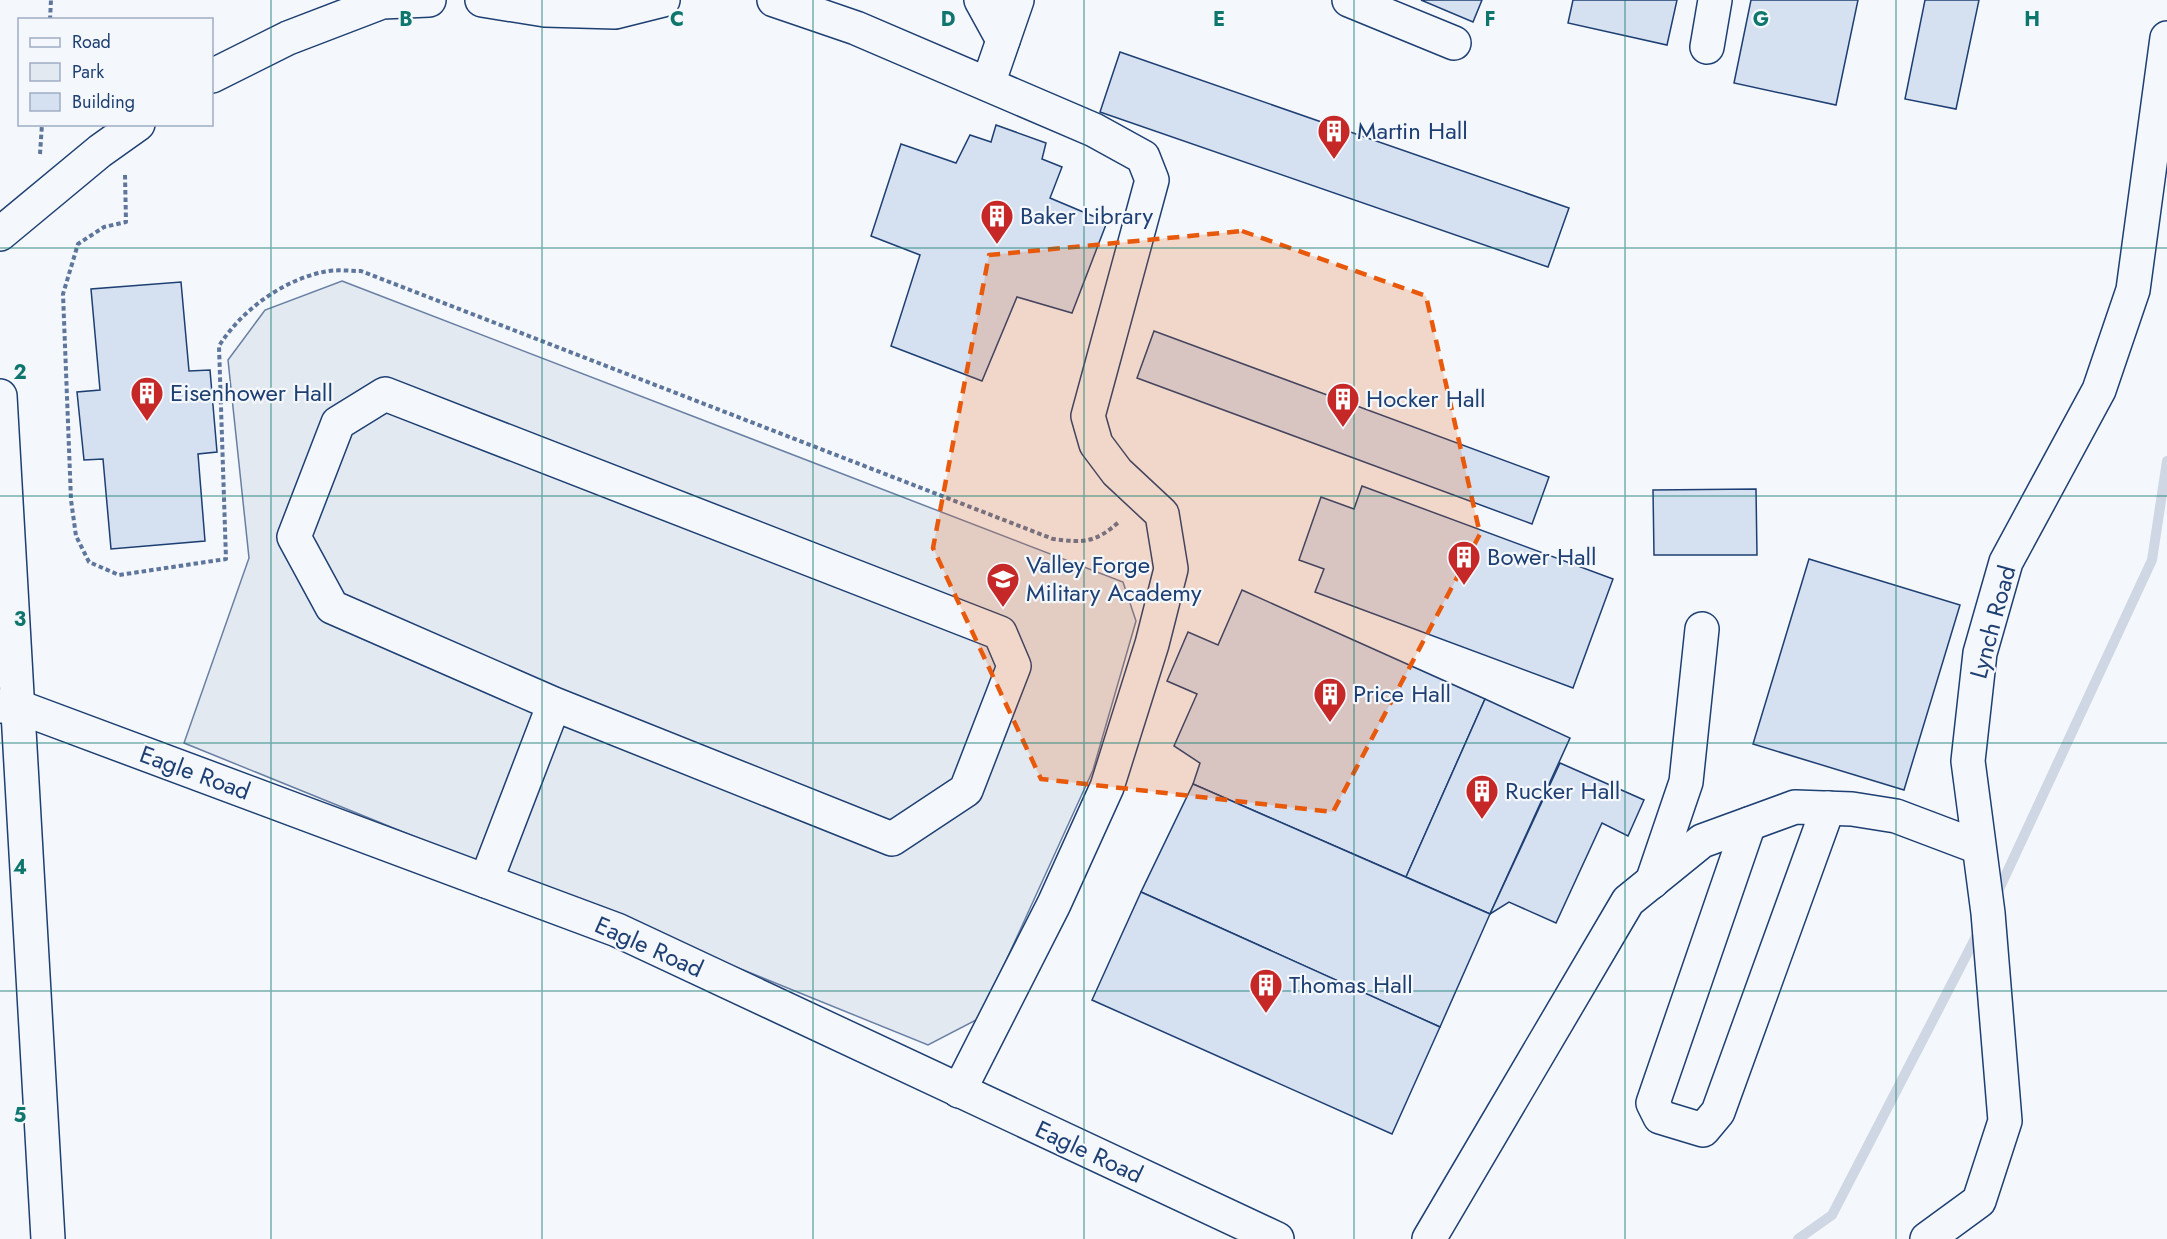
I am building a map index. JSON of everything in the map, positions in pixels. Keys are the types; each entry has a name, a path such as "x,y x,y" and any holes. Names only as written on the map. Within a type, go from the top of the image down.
{"street":[{"path":"213,76 288,38 382,2 429,0"},
{"path":"482,0 545,10 615,12 663,0"},
{"path":"774,0 856,28 1095,130 1143,157 1152,180 1105,363 1088,416 1096,444 1117,472 1162,514 1171,569 1152,644 1107,788 1054,904 959,1091"},
{"path":"981,0 1003,40"},
{"path":"988,84 1017,0"},
{"path":"1349,0 1454,43"},
{"path":"1707,47 1715,0"},
{"name":"Lynch Road","path":"1927,1239 1979,1201 2005,1122 1988,913 1968,761 1980,653 2006,562 2099,390 2133,290 2167,38"},
{"path":"0,234 100,151 135,126"},
{"path":"386,394 1000,633 1014,666 966,790 892,839 554,704 332,607 294,537 339,423 386,394"},
{"path":"0,396 9,707 48,1239"},
{"path":"1652,882 1686,782 1702,629"},
{"path":"486,881 554,704"},
{"name":"Eagle Road","path":"9,707 617,930 1277,1239"},
{"path":"1429,1239 1628,901 1702,841 1795,807 1828,808 1896,816 1978,847"},
{"path":"1749,824 1653,1102 1660,1117 1703,1130 1718,1112 1828,808"}],"path":[{"path":"50,18 51,0"}],"highlighted area":[{"path":"1242,231 1426,296 1480,534 1333,812 1041,779 933,548 989,255"}],"green space":[{"path":"342,281 1123,582 1136,621 1093,770 980,1018 928,1045 184,743 249,558 228,360 265,310"}],"building":[{"path":"1421,0 1482,0 1473,22"},
{"path":"1573,0 1677,0 1667,45 1568,23"},
{"path":"1751,0 1858,0 1836,105 1734,83"},
{"path":"1925,0 1979,0 1956,109 1905,99"},
{"name":"Martin Hall","path":"1120,52 1569,208 1548,267 1100,112"},
{"name":"Baker Library","path":"996,125 1046,143 1042,159 1062,167 1050,198 1107,222 1072,313 1017,297 982,381 891,346 920,255 871,236 901,144 956,163 970,135 991,142"},
{"name":"Eisenhower Hall","path":"181,282 189,371 210,370 217,452 198,454 205,541 111,549 103,459 84,460 77,392 100,390 91,289"},
{"name":"Hocker Hall","path":"1154,331 1549,477 1532,524 1137,378"},
{"name":"Bower Hall","path":"1362,486 1613,579 1573,688 1315,592 1324,569 1299,560 1321,497 1354,509"},
{"path":"1756,489 1757,555 1654,555 1653,490"},
{"path":"1809,559 1960,605 1904,790 1753,744"},
{"name":"Price Hall","path":"1242,590 1485,699 1406,877 1193,784 1200,763 1174,746 1197,694 1167,681 1188,632 1218,645"},
{"name":"Rucker Hall","path":"1485,699 1570,738 1490,914 1406,877"},
{"path":"1560,763 1644,800 1628,836 1602,823 1556,923 1509,902 1490,914"},
{"path":"1193,784 1490,914 1440,1027 1141,892"},
{"name":"Thomas Hall","path":"1141,892 1440,1027 1392,1134 1092,1000"}],"waterway":[{"path":"1995,898 2152,560 2167,461"},
{"path":"1798,1239 1832,1215 1980,929"}],"place":[{"name":"Martin Hall","path":"1334,160"},
{"name":"Baker Library","path":"997,245"},
{"name":"Eisenhower Hall","path":"147,422"},
{"name":"Hocker Hall","path":"1343,428"},
{"name":"Bower Hall","path":"1464,586"},
{"name":"Valley Forge Military Academy","path":"1003,608"},
{"name":"Price Hall","path":"1330,723"},
{"name":"Rucker Hall","path":"1482,820"},
{"name":"Thomas Hall","path":"1266,1014"}]}
